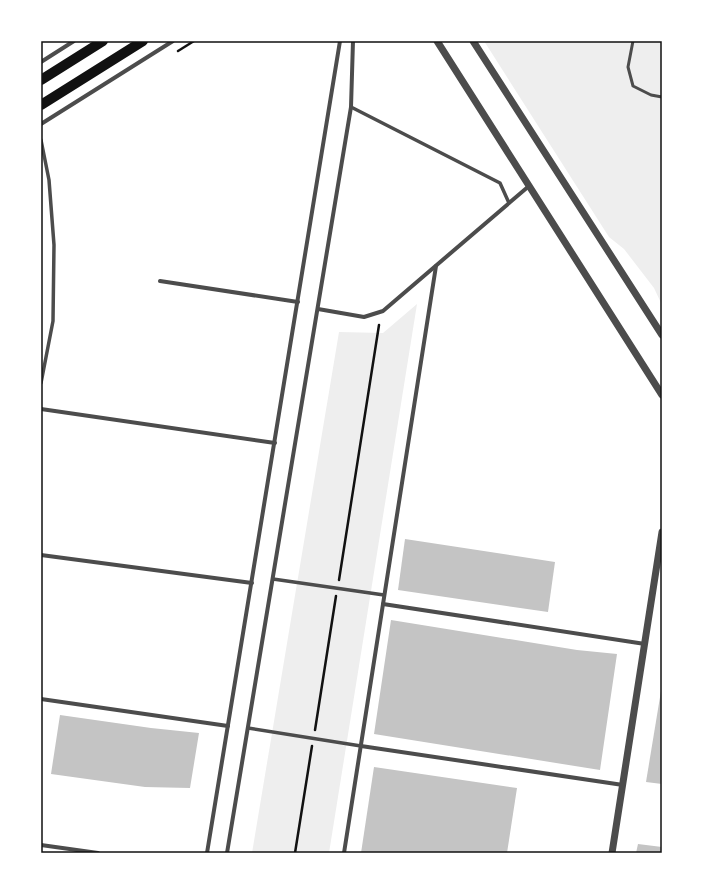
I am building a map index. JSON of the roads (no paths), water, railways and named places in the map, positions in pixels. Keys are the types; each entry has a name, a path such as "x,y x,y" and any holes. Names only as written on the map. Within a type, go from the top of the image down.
{"main road":[{"path":"41,80 103,41"},
{"path":"41,105 143,41"}],"street":[{"path":"41,62 74,41"},
{"path":"41,124 173,41"},
{"path":"207,853 340,41"},
{"path":"227,853 351,107 353,41"},
{"path":"437,41 662,395"},
{"path":"474,41 662,335"},
{"path":"351,107 500,183 509,203"},
{"path":"41,140 49,180 54,245 52,321 41,382"},
{"path":"318,309 364,317 383,311 529,186"},
{"path":"344,853 436,266"},
{"path":"160,281 298,302"},
{"path":"41,409 275,443"},
{"path":"612,853 662,532"},
{"path":"41,555 252,583"},
{"path":"273,580 384,594"},
{"path":"383,604 645,644"},
{"path":"41,699 228,726"},
{"path":"248,728 622,785"},
{"path":"41,845 98,853"}],"lane":[{"path":"633,41 628,67 633,86 651,95 662,97"}]}
